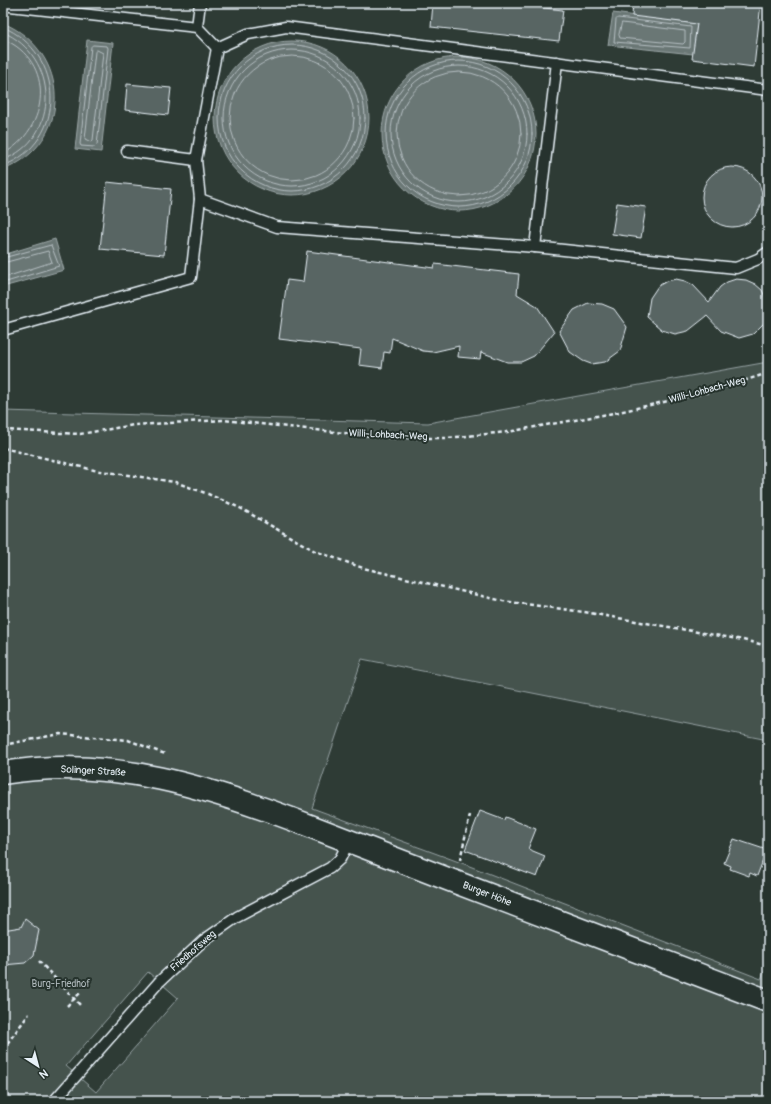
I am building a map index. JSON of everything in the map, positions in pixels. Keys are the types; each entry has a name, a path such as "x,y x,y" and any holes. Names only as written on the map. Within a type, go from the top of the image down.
{"main road":[{"name":"Solinger Straße","path":"3,773 52,769 113,770 177,782 206,790"},
{"name":"Burger Höhe","path":"206,790 349,841 768,1001"}],"lane":[{"path":"197,27 200,3"},
{"path":"10,6 197,27 217,48"},
{"path":"217,48 248,34 286,27 768,90"},
{"path":"3,330 191,277 200,199 196,160 217,48"},
{"path":"535,247 557,62"},
{"path":"127,151 196,160"},
{"path":"200,199 276,228 535,247 736,268 758,259 768,252"},
{"name":"Friedhofsweg","path":"54,1101 75,1075 159,982 204,940 237,917 330,868 340,859 349,841"}],"path":[{"name":"Willi-Lohbach-Weg","path":"3,430 80,434 134,425 224,420 390,438 447,438 507,432 614,413 710,392 768,373"},
{"path":"3,448 94,470 175,482 240,508 315,550 363,568 503,601 584,612 743,640 768,646"},
{"path":"459,862 470,815"},
{"path":"39,961 81,1006"},
{"path":"67,1006 80,993"},
{"path":"3,1049 29,1014"},
{"path":"3,1095 11,1101"}],"green space":[{"name":"Burg-Friedhof","path":"768,362 768,740 362,659 312,808 459,862 761,979 768,964 768,1101 3,1101 3,411 428,423","holes":["148,972 178,998 96,1092 66,1066"]}],"water":[{"path":"613,13 697,24 693,54 608,45"},
{"path":"3,23 25,36 42,54 52,75 55,97 52,119 43,140 26,157 3,170"},
{"path":"87,40 113,43 101,152 75,149"},
{"path":"284,41 300,41 314,44 328,50 341,58 352,69 366,96 369,118 368,133 360,154 352,167 341,178 314,192 300,195 284,195 270,192 256,186 243,178 232,167 218,140 215,126 215,110 218,96 224,82 232,69 243,58 270,44"},
{"path":"459,57 474,59 495,66 502,70 518,85 523,91 530,105 536,134 534,149 527,170 523,177 508,193 502,198 488,205 459,211 444,209 423,202 416,198 400,183 395,177 388,163 382,134 384,119 391,98 395,91 410,75 416,70 430,63"},
{"path":"55,239 64,270 3,287 3,255"}],"building":[{"path":"433,3 498,3 563,10 559,41 431,27"},
{"path":"633,3 761,3 754,67 692,59 697,24 632,16"},
{"path":"127,84 171,88 168,115 125,110"},
{"path":"726,167 738,167 754,175 760,185 762,197 760,209 754,219 738,227 726,227 710,219 702,203 702,191 710,175"},
{"path":"107,182 171,189 164,255 100,249"},
{"path":"617,203 646,207 641,238 612,234"},
{"path":"307,251 434,268 435,264 519,274 517,294 537,306 554,332 534,356 521,362 507,362 481,352 480,359 458,357 459,346 433,352 423,351 392,338 390,353 384,352 382,368 359,365 361,349 279,339 287,280 303,282"},
{"path":"676,279 693,285 709,302 720,287 727,282 736,279 746,280 755,284 762,290 768,303 768,313 765,322 753,334 739,338 721,331 707,316 688,331 675,334 662,330 647,317 650,298 658,286 667,281"},
{"path":"588,303 602,304 614,309 627,327 620,351 605,362 591,364 583,361 570,352 559,331 574,310"},
{"path":"480,811 504,820 505,817 536,829 528,849 545,856 537,877 465,850"},
{"path":"734,839 767,850 757,876 750,873 749,876 730,869 731,866 724,863"},
{"path":"25,919 39,930 34,955 25,963 3,965 3,930 21,927"}]}
